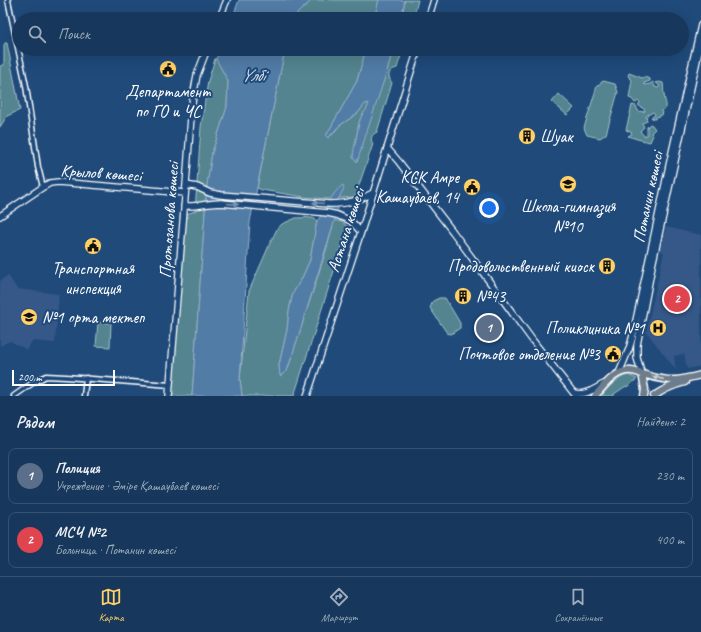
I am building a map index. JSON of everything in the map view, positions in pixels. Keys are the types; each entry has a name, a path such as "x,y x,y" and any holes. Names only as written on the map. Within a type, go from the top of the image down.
{"main road":[{"path":"222,12 227,0"},
{"path":"430,12 434,0"},
{"name":"Потанин көшесі","path":"619,373 632,339 701,25"},
{"name":"Потанин көшесі","path":"642,374 637,358 637,345 652,266 701,42"},
{"name":"Протозанова көшесі","path":"169,396 192,103 197,75 204,56"},
{"name":"Астана көшесі","path":"307,396 416,56"},
{"path":"387,148 453,232 533,341 575,395 584,395 609,381 619,373 625,371 636,372 659,379 668,380 677,380 701,375"},
{"name":"Крылов көшесі","path":"0,216 43,187 50,183 58,182 186,193"},
{"path":"186,185 221,195 328,204 356,201 373,193"},
{"path":"184,206 221,203 328,213 351,221 360,232"},
{"path":"642,374 645,389 644,396"},
{"path":"654,396 675,385 701,379"},
{"path":"596,396 609,381"}],"street":[{"path":"8,0 12,19"},
{"path":"20,56 26,86 38,167 43,187"},
{"path":"14,396 34,382 46,376 170,385"},
{"path":"84,396 86,378"}],"shaded area":[{"path":"666,227 701,235 701,366 687,369 684,354 674,356 676,370 646,333 664,252 660,251"},
{"name":"№1 орта мектеп","path":"8,275 17,289 59,294 55,343 32,341 27,350 10,341 0,346 0,281"}],"green space":[{"path":"312,0 379,0 376,12 299,12"},
{"path":"405,0 418,0 415,12 402,12"},
{"path":"5,43 7,43 20,110 7,116 0,127 0,66 4,65"},
{"path":"284,56 364,56 357,81 326,136 332,135 339,126 358,113 365,103 368,103 368,108 363,114 358,126 356,139 388,68 391,56 401,56 397,68 392,70 389,74 389,78 392,83 377,132 373,134 372,137 373,144 355,197 328,199 304,197 257,188"},
{"path":"215,59 228,81 227,107 212,153 207,185 192,396 172,396 186,214 195,211 201,127 208,81"},
{"path":"629,73 642,78 644,77 650,79 650,81 644,83 645,85 653,82 655,87 658,88 660,86 656,83 663,83 666,108 661,111 663,112 662,115 656,117 655,119 651,117 655,114 653,112 646,116 647,121 642,123 644,127 640,131 644,136 647,135 647,127 650,124 652,125 655,129 651,133 653,135 650,142 628,136 632,134 626,130 632,105 636,106 638,111 644,112 645,110 638,105 640,103 639,101 635,103 629,98 632,80 628,76"},
{"path":"603,81 615,84 618,92 606,134 600,138 587,135 584,128 597,86"},
{"path":"559,94 574,108 567,115 552,102"},
{"path":"296,218 310,218 317,221 310,260 293,293 279,365 281,375 287,371 328,244 334,220 342,222 348,227 294,396 242,396 240,379 249,291 277,229 282,224"},
{"path":"439,298 445,298 460,323 460,328 451,334 447,333 430,308 433,301"},
{"path":"98,322 111,323 110,347 96,346"},
{"path":"628,375 637,379 627,387 626,386 614,394 614,396 602,396 613,383"}],"water":[{"name":"Үлбі","path":"239,0 312,0 299,12 235,12"},
{"path":"379,0 405,0 402,12 376,12"},
{"name":"Үлбі","path":"217,56 284,56 250,222 240,379 242,396 192,396 207,185 212,153 227,107 228,81 216,59"},
{"path":"364,56 391,56 357,162 353,158 354,148 360,120 367,108 368,103 365,104 358,113 339,126 328,138 326,136 357,81"},
{"path":"343,185 344,188 338,200 337,213 287,371 280,376 279,365 293,293 310,260 317,221 332,197"}],"place":[{"name":"Департамент по ГО и ЧС","path":"168,69"},
{"name":"Шуак","path":"527,136"},
{"name":"Школа-гимназия №10","path":"568,184"},
{"name":"КСК Амре Кашаубаев, 14","path":"472,187"},
{"name":"Транспортная инспекция","path":"93,246"},
{"name":"Продовольственный киоск","path":"607,266"},
{"name":"№43","path":"463,296"},
{"name":"МСЧ №2","path":"677,299"},
{"name":"№1 орта мектеп","path":"29,317"},
{"name":"Полиция","path":"489,328"},
{"name":"Поликлиника №1","path":"658,328"},
{"name":"Почтовое отделение №3","path":"613,354"}]}
